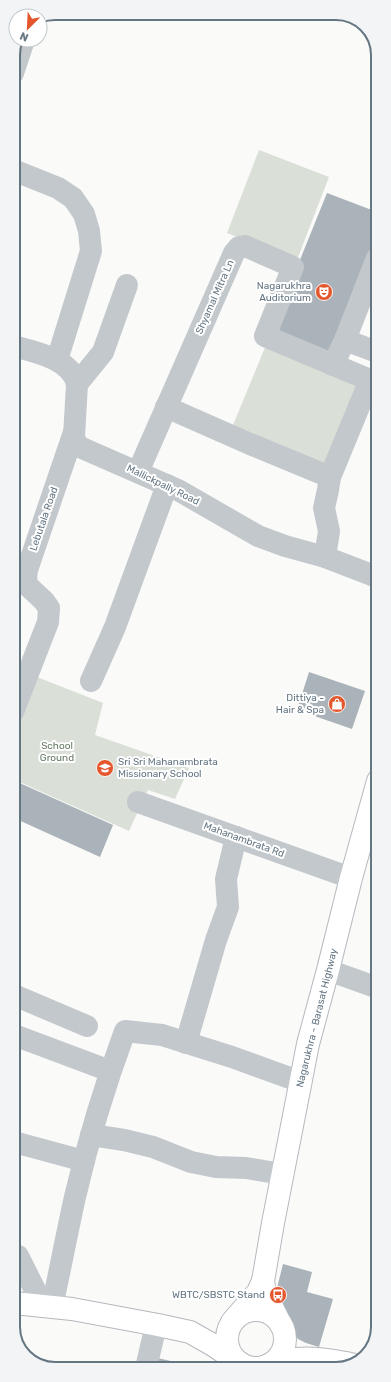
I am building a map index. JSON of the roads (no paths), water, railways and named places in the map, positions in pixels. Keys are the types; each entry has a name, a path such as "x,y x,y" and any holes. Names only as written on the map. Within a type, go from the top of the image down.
{"main road":[{"name":"Nagarukhra - Barasat Highway","path":"232,1322 258,1292 263,1281 282,1174 308,1044 351,878 371,827"},
{"name":"Nagarukhra - Barasat Highway","path":"263,1281 265,1292 282,1328"},
{"path":"20,1304 72,1309 190,1332 243,1362"},
{"path":"190,1332 210,1330 221,1327 232,1322 238,1316 247,1311 256,1310 265,1312 273,1316 282,1328 288,1340 298,1349 324,1362"},
{"path":"232,1322 228,1331 228,1349 234,1357 243,1362"},
{"path":"273,1362 282,1351 285,1342 282,1328"},
{"path":"277,1362 297,1359 324,1362"}],"street":[{"path":"20,173 58,188 73,198 84,214 90,231 91,251 57,360"},
{"name":"Shyamal Mitra Ln","path":"138,472 234,253 239,247 245,246 293,267 265,336 371,380"},
{"path":"333,365 345,340 371,273"},
{"path":"77,384 103,352 127,285"},
{"path":"345,340 371,350"},
{"path":"20,348 57,360 69,368 75,376 77,384 74,432"},
{"path":"325,557 329,531 324,508 330,477 371,388"},
{"path":"166,407 330,477"},
{"name":"Mallickpally Road","path":"74,432 77,445 82,448 167,485 258,536 371,573"},
{"name":"Lebutala Road","path":"20,694 48,622 49,608 44,601 28,586 26,579 20,576 74,432"},
{"path":"91,681 115,627 167,485"},
{"name":"Mahanambrata Rd","path":"138,802 351,878"},
{"path":"186,1043 216,940 228,907 226,879 236,837"},
{"path":"328,970 371,985"},
{"path":"20,998 87,1026"},
{"path":"47,1306 91,1135 110,1071 125,1031 162,1035 232,1057 301,1082"},
{"path":"20,1037 110,1071"},
{"path":"91,1135 124,1140 153,1147 197,1163 216,1167 246,1168 282,1174"},
{"path":"20,1144 84,1161"},
{"path":"20,1263 35,1290 47,1306"},
{"path":"148,1362 157,1325"}],"place":[{"name":"Nagarukhra Auditorium","path":"324,292"},
{"name":"Dittiya - Hair & Spa","path":"337,704"},
{"name":"Sri Sri Mahanambrata Missionary School","path":"105,768"},
{"name":"WBTC/SBSTC Stand","path":"278,1295"}],"park label":[{"name":"School Ground","path":"57,752"}]}
